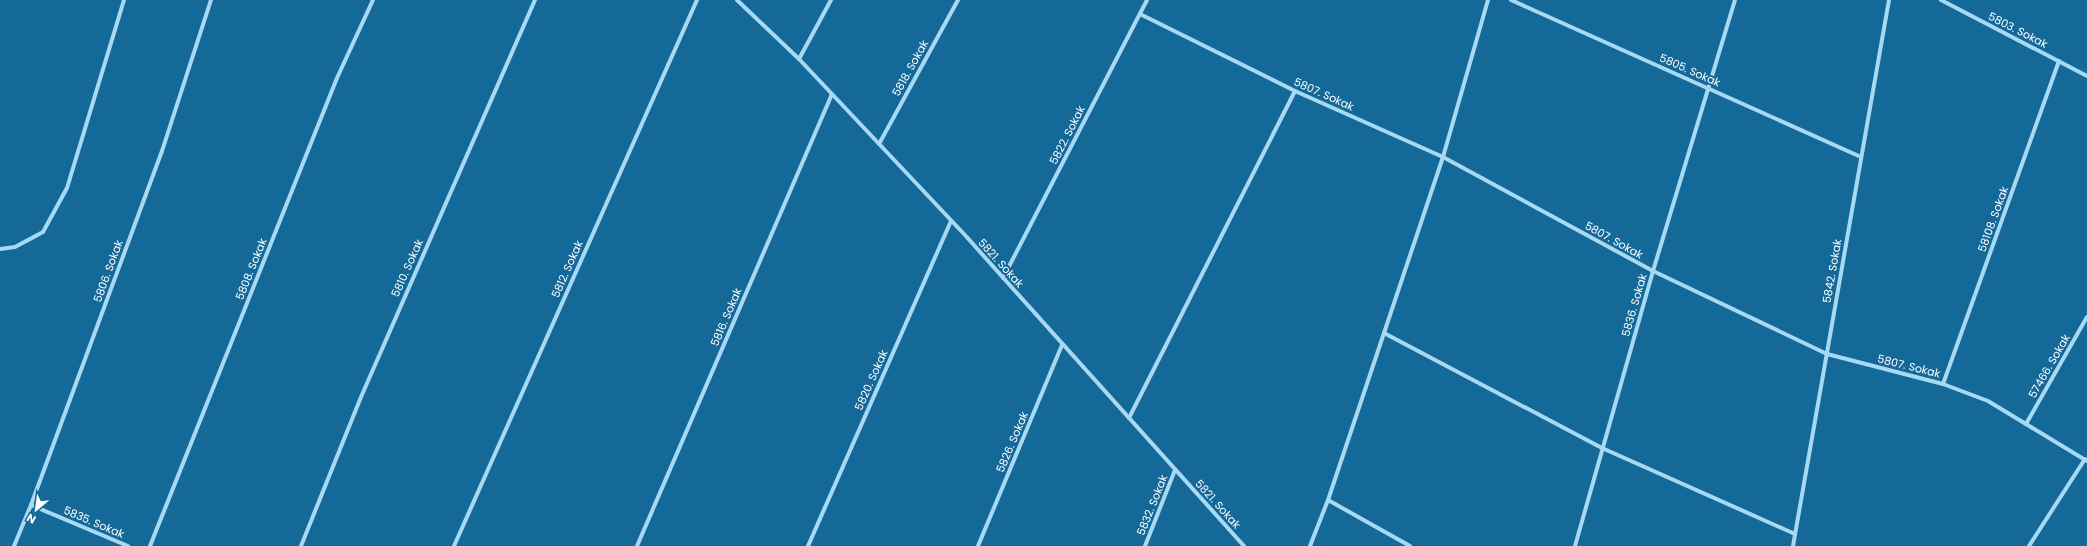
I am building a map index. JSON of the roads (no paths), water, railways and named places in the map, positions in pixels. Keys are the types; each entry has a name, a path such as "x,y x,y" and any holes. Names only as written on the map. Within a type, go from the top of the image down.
{"street":[{"path":"0,248 15,247 43,232 67,188 124,0"},
{"name":"5806. Sokak","path":"14,546 31,506 162,151 211,0"},
{"name":"5808. Sokak","path":"150,546 337,78 373,0"},
{"name":"5810. Sokak","path":"301,546 361,397 535,0"},
{"name":"5812. Sokak","path":"454,546 697,0"},
{"name":"5821. Sokak","path":"737,0 799,59 951,221 1244,546"},
{"path":"799,59 831,0"},
{"name":"5818. Sokak","path":"879,144 958,0"},
{"name":"5822. Sokak","path":"1003,278 1147,0"},
{"path":"1310,546 1328,500 1443,157 1488,0"},
{"name":"5805. Sokak","path":"1511,0 1862,157"},
{"name":"5836. Sokak","path":"1575,546 1653,271 1735,0"},
{"name":"5842. Sokak","path":"1793,546 1889,0"},
{"name":"5803. Sokak","path":"1941,0 2087,76"},
{"name":"5807. Sokak","path":"1140,14 1295,91 1443,157 1653,271 1827,354 1943,384 1988,401 2086,460"},
{"name":"58108. Sokak","path":"1943,384 2059,62"},
{"path":"1129,418 1295,91"},
{"name":"5816. Sokak","path":"637,546 832,94"},
{"name":"5820. Sokak","path":"808,546 951,221"},
{"name":"57466. Sokak","path":"2026,424 2087,317"},
{"path":"1384,333 1602,448 1796,534"},
{"name":"5826. Sokak","path":"978,546 1062,345"},
{"path":"2029,546 2086,460"},
{"name":"5832. Sokak","path":"1145,546 1175,470"},
{"path":"1328,500 1410,546"},
{"name":"5835. Sokak","path":"31,506 128,546"}]}
